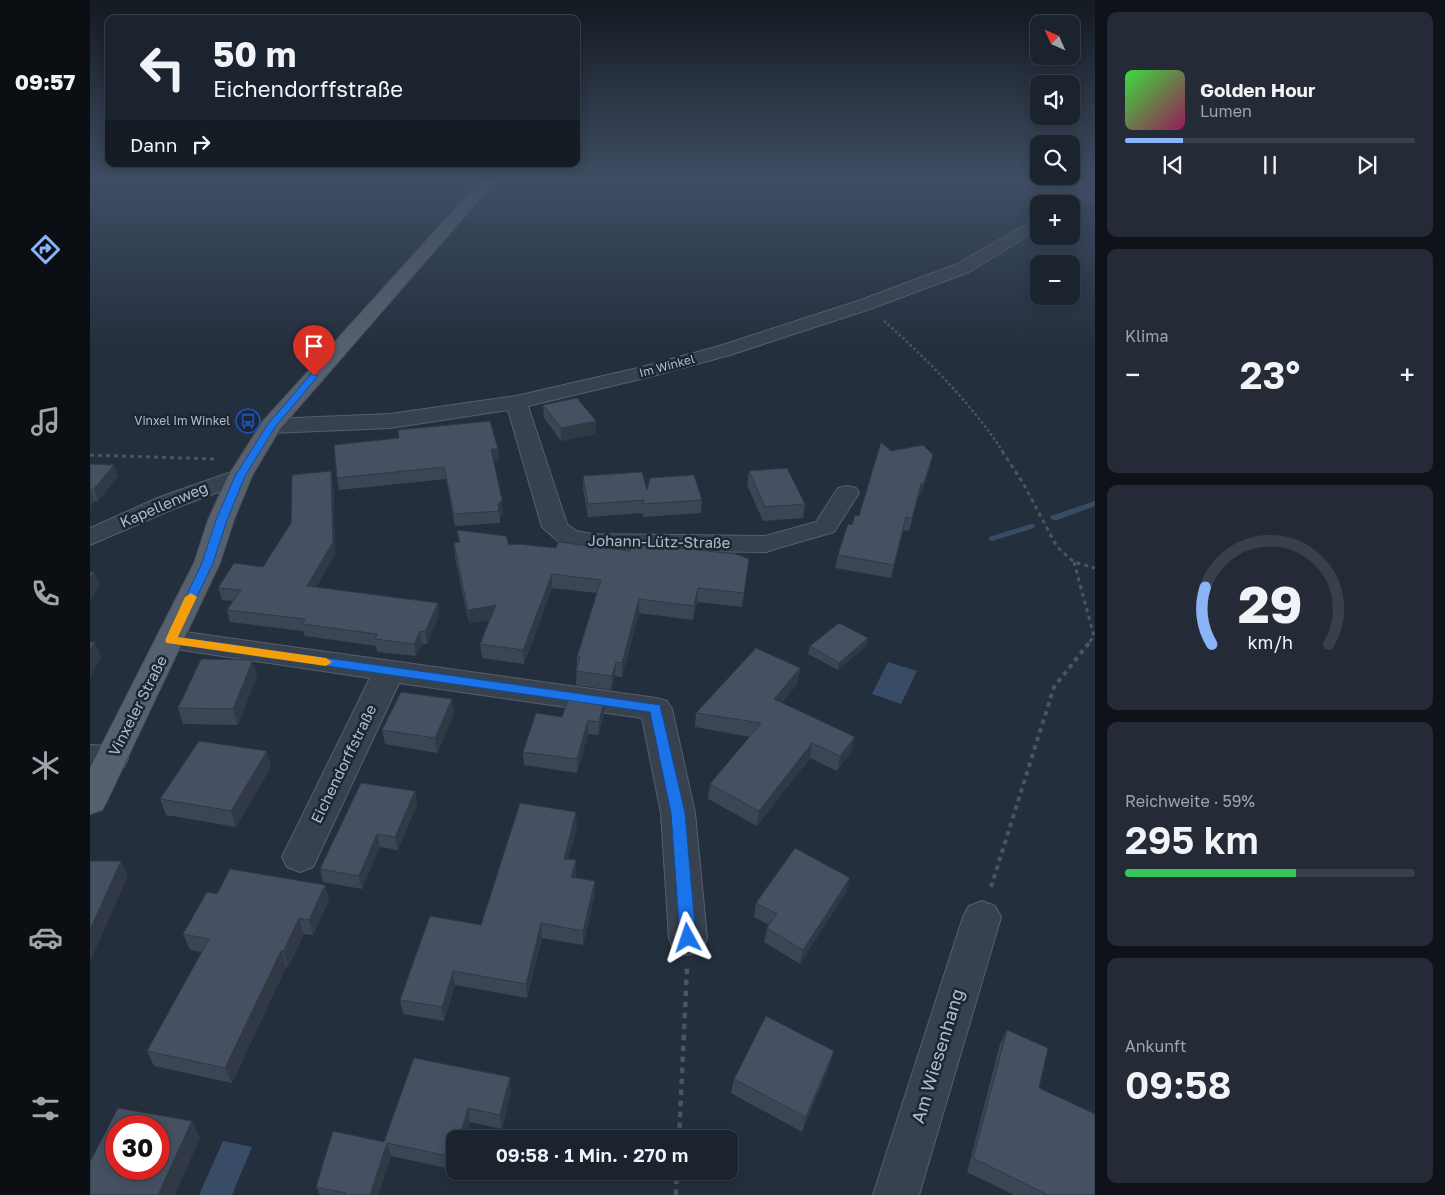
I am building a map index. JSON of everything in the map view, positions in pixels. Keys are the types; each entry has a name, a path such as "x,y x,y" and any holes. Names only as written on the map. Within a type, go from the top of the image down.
{"main road":[{"name":"Vinxeler Straße","path":"90,801 101,758 171,640 207,563 222,520 229,468 271,426 440,235"}],"street":[{"name":"Im Winkel","path":"271,426 390,421 516,402 642,374 723,351 864,305 963,268 1018,235"},
{"name":"Johann-Lütz-Straße","path":"516,402 555,527 568,537 593,542 766,544 825,527 847,493"},
{"name":"Kapellenweg","path":"90,537 169,502 229,468"},
{"path":"171,640 656,708 678,813 688,938"},
{"name":"Eichendorffstraße","path":"300,856 389,671"},
{"name":"Am Wiesenhang","path":"896,1195 982,917"}],"path":[{"path":"864,305 899,334 965,403 994,440 1018,476 1057,547 1074,562 1095,568"},
{"path":"90,456 229,468"},
{"path":"982,917 1054,687 1094,636 1074,562"},
{"path":"679,1130 688,938"},
{"path":"676,1195 677,1180"}],"water":[{"path":"888,662 917,671 901,704 872,694"},
{"path":"223,1141 252,1147 232,1195 199,1195"}],"building":[{"path":"577,398 596,421 561,428 543,405"},
{"path":"490,421 498,449 491,449 502,500 498,504 499,511 454,514 444,467 337,478 334,445 399,438 398,430"},
{"path":"881,442 891,451 923,445 933,455 924,483 921,484 912,518 906,517 894,565 838,555 848,524 852,525 855,515 859,516"},
{"path":"90,464 114,465 94,489 90,490"},
{"path":"787,468 805,504 765,507 749,471"},
{"path":"331,471 333,542 307,586 438,603 425,632 420,631 414,644 375,639 377,634 302,624 305,619 227,610 241,590 218,588 234,563 263,567 291,523 292,475"},
{"path":"642,472 647,490 650,478 694,475 702,500 643,504 644,500 588,504 583,476"},
{"path":"457,530 506,536 509,545 518,544 556,548 558,542 630,551 632,543 736,554 749,559 744,593 698,588 694,606 639,599 622,663 616,662 612,676 576,671 580,657 577,657 601,580 552,574 523,650 480,644 496,605 468,610 454,543 460,542"},
{"path":"839,623 868,638 839,663 810,646"},
{"path":"90,642 95,642 90,650"},
{"path":"756,648 800,668 774,699 855,737 840,756 812,743 759,811 710,784 761,723 696,713"},
{"path":"201,659 253,660 233,709 178,708"},
{"path":"401,692 452,699 435,738 382,730"},
{"path":"569,696 604,701 599,722 588,720 577,759 523,752 536,713 562,717"},
{"path":"199,741 267,751 231,811 160,799"},
{"path":"361,783 415,791 395,837 377,834 359,876 320,869"},
{"path":"520,803 576,812 564,859 576,860 571,877 595,881 583,931 541,923 526,984 453,971 442,1007 400,1000 430,916 481,925"},
{"path":"795,848 850,878 803,950 767,928 777,914 756,903"},
{"path":"90,861 121,861 90,930"},
{"path":"230,869 325,885 309,920 299,918 283,952 281,951 225,1068 147,1051 209,939 183,934 207,892 217,894"},
{"path":"766,1016 834,1051 806,1117 734,1079"},
{"path":"1007,1030 1048,1048 1039,1088 1095,1114 1095,1195 1048,1195 973,1158"},
{"path":"414,1058 510,1077 500,1115 468,1108 462,1130 446,1130 446,1156 387,1143 370,1195 345,1195 346,1193 316,1187 333,1131 384,1142"},
{"path":"118,1108 158,1115 114,1115"},
{"path":"170,1117 192,1121 170,1169"},
{"path":"105,1133 105,1180 165,1180 158,1195 90,1195 90,1162"}],"waterway":[{"path":"1054,518 1095,503"},
{"path":"992,539 1031,526"}],"slow traffic":[{"path":"191,597 171,640 326,662"}],"place":[{"name":"Vinxel Im Winkel","path":"248,421"}],"route":[{"path":"314,376 271,426 240,476 207,563 171,640 656,708 678,813 688,938"}]}
